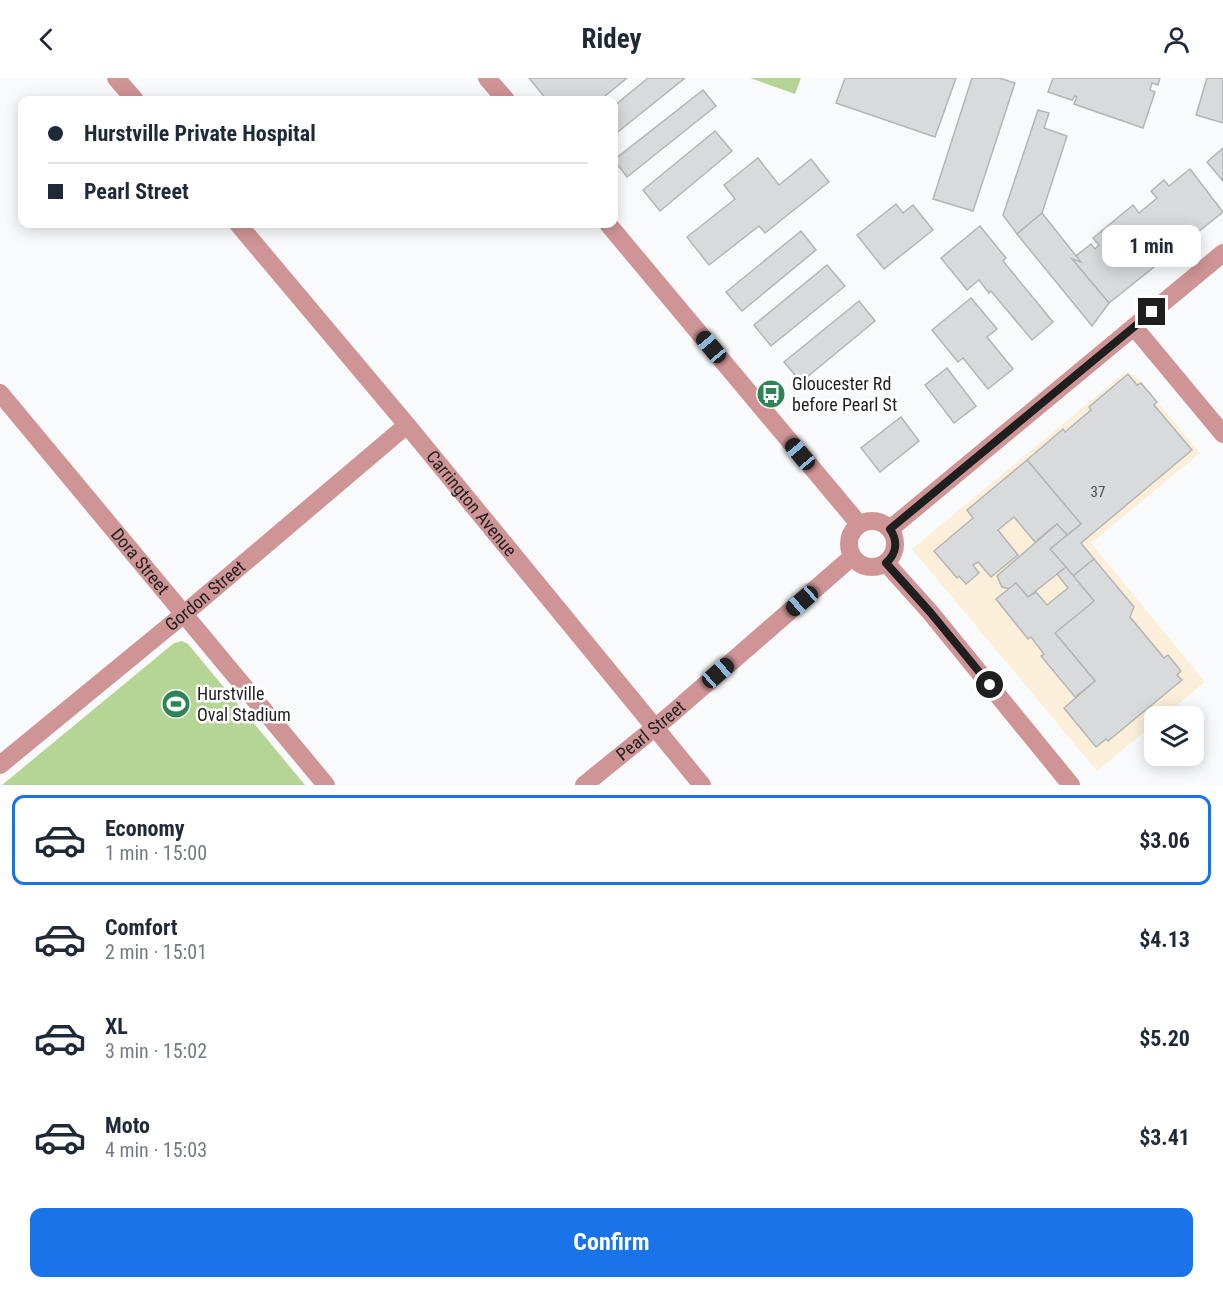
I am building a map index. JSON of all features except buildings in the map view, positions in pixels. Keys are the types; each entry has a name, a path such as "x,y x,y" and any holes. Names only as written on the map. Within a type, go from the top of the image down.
{"street":[{"path":"116,78 132,96"},
{"path":"487,78 503,96"},
{"name":"Carrington Avenue","path":"241,228 407,424 702,785"},
{"path":"611,228 859,524"},
{"path":"890,529 1223,253"},
{"path":"1134,327 1223,434"},
{"name":"Dora Street","path":"0,393 326,785"},
{"name":"Gordon Street","path":"0,765 184,614 407,424"},
{"path":"878,521 890,529 896,543 892,558 886,563 871,568 852,557 848,543 853,530 859,524 878,521"},
{"name":"Pearl Street","path":"584,785 655,728 852,557"},
{"path":"886,563 930,612 1071,785"}],"shaded area":[{"path":"1123,374 1135,375 1200,453 1091,543 1205,682 1176,706 1144,706 1144,732 1097,771 912,549"}],"green space":[{"path":"750,78 801,78 795,94"},
{"name":"Hurstville Oval Stadium","path":"182,641 188,644 305,785 2,785 174,643"}],"place":[{"name":"Gloucester Rd before Pearl St","path":"771,394"},
{"name":"Hurstville Oval Stadium","path":"176,704"}],"route":[{"path":"990,685 886,563 892,558 896,543 890,529 1152,312"}]}
